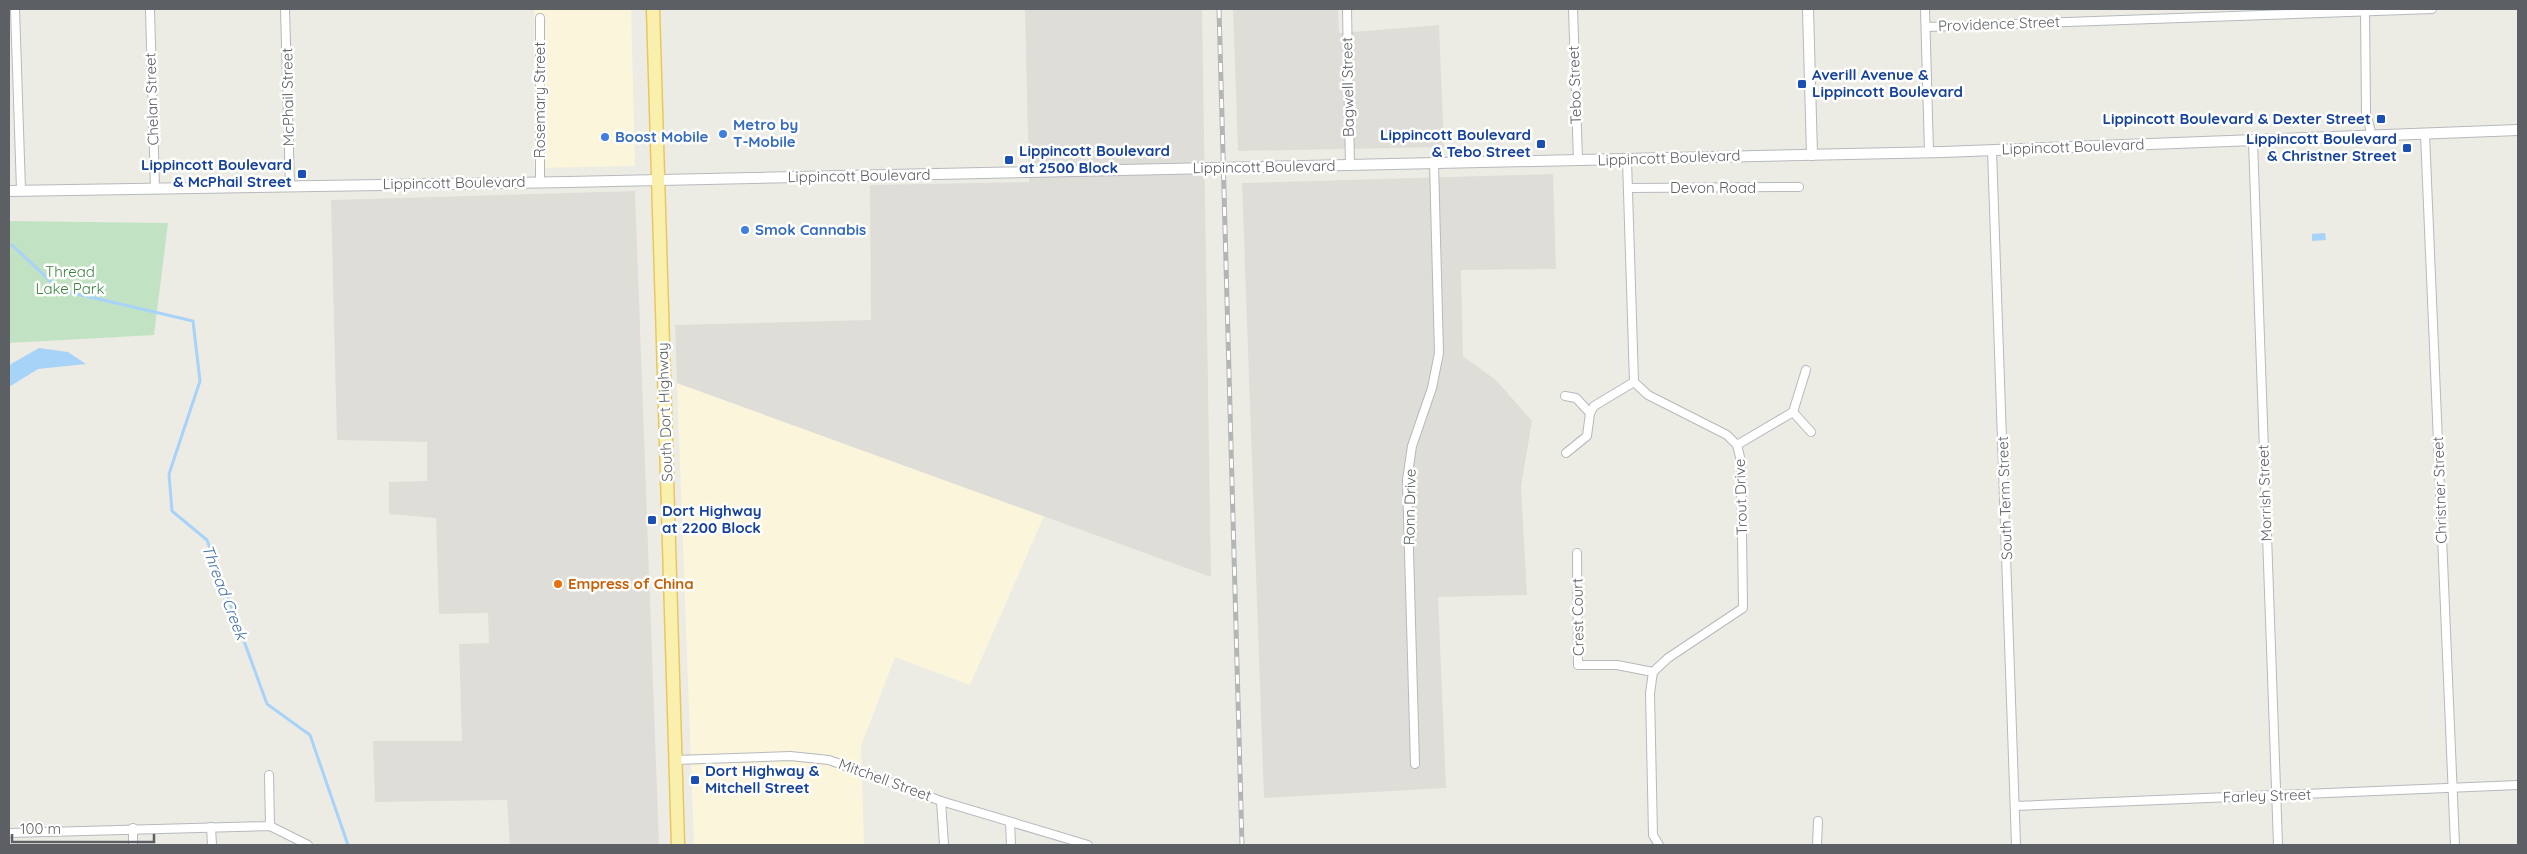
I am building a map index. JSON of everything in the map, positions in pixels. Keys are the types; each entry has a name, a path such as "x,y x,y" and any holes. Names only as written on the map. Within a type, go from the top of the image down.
{"main road":[{"name":"South Dort Highway","path":"653,9 678,845"}],"street":[{"path":"15,9 20,190"},
{"name":"Chelan Street","path":"150,9 155,189"},
{"name":"McPhail Street","path":"285,9 290,186"},
{"name":"Bagwell Street","path":"1347,9 1350,165"},
{"name":"Tebo Street","path":"1573,9 1578,160"},
{"path":"1808,9 1812,155"},
{"path":"1925,9 1929,152"},
{"name":"Providence Street","path":"1926,27 2432,9"},
{"path":"2365,10 2366,113 2372,136"},
{"name":"Rosemary Street","path":"540,18 540,182"},
{"name":"Lippincott Boulevard","path":"9,191 1627,160 1992,150 2518,130"},
{"name":"Christner Street","path":"2425,134 2455,845"},
{"name":"Morrish Street","path":"2253,141 2278,845"},
{"name":"South Term Street","path":"1992,150 2016,845"},
{"path":"1566,453 1586,436 1592,409 1634,382 1627,160"},
{"name":"Ronn Drive","path":"1415,764 1408,480 1412,446 1432,388 1439,353 1434,163"},
{"name":"Devon Road","path":"1628,188 1799,187"},
{"path":"1737,444 1793,412 1806,370"},
{"name":"Trout Drive","path":"1634,382 1648,395 1726,435 1737,444 1741,461 1743,608 1668,658 1653,672"},
{"path":"1566,396 1576,398 1592,409"},
{"path":"1793,412 1811,432"},
{"name":"Crest Court","path":"1577,553 1578,665 1618,665 1653,672"},
{"path":"1653,672 1650,693 1653,835 1659,845"},
{"name":"Mitchell Street","path":"676,760 790,756 829,760 941,801 1085,845"},
{"path":"269,775 270,826"},
{"name":"Farley Street","path":"2016,806 2518,785"},
{"path":"941,801 944,845"},
{"path":"1817,845 1818,821"},
{"path":"1010,822 1011,845"},
{"path":"9,833 133,828 270,826 308,845"},
{"path":"211,827 212,845"},
{"path":"133,828 133,845"}],"shaded area":[{"path":"534,9 631,9 635,166 534,168"},
{"path":"1025,9 1202,9 1211,577 677,383 675,325 871,320 870,185 1029,182"},
{"path":"1233,9 1338,9 1339,33 1439,25 1444,147 1238,151"},
{"path":"1553,174 1556,269 1461,270 1463,356 1497,381 1532,421 1521,487 1527,595 1438,597 1446,788 1264,798 1242,183"},
{"path":"635,191 659,845 510,845 507,800 375,802 373,741 462,741 459,644 489,643 488,613 439,614 436,518 389,514 389,482 427,481 427,442 337,440 331,200"},
{"path":"677,383 1044,516 970,685 895,657 861,746 864,845 694,845"}],"green space":[{"name":"Thread Lake Park","path":"9,221 168,223 154,335 9,343"}],"water":[{"path":"2325,233 2326,240 2312,241 2312,234"},
{"path":"39,348 68,352 86,364 38,369 9,387 9,367 11,364"}],"waterway":[{"name":"Thread Creek","path":"9,245 12,245 60,290 193,321 200,381 169,474 172,511 207,540 267,704 310,735 348,845"}],"railway":[{"path":"1219,9 1242,845"}],"place":[{"name":"Averill Avenue & Lippincott Boulevard","path":"1802,84"},
{"name":"Lippincott Boulevard & Dexter Street","path":"2381,119"},
{"name":"Metro by T-Mobile","path":"723,134"},
{"name":"Boost Mobile","path":"605,137"},
{"name":"Lippincott Boulevard & Tebo Street","path":"1541,144"},
{"name":"Lippincott Boulevard & Christner Street","path":"2407,148"},
{"name":"Lippincott Boulevard at 2500 Block","path":"1009,160"},
{"name":"Lippincott Boulevard & McPhail Street","path":"302,174"},
{"name":"Smok Cannabis","path":"745,230"},
{"name":"Dort Highway at 2200 Block","path":"652,520"},
{"name":"Empress of China","path":"558,584"},
{"name":"Dort Highway & Mitchell Street","path":"695,780"}]}
